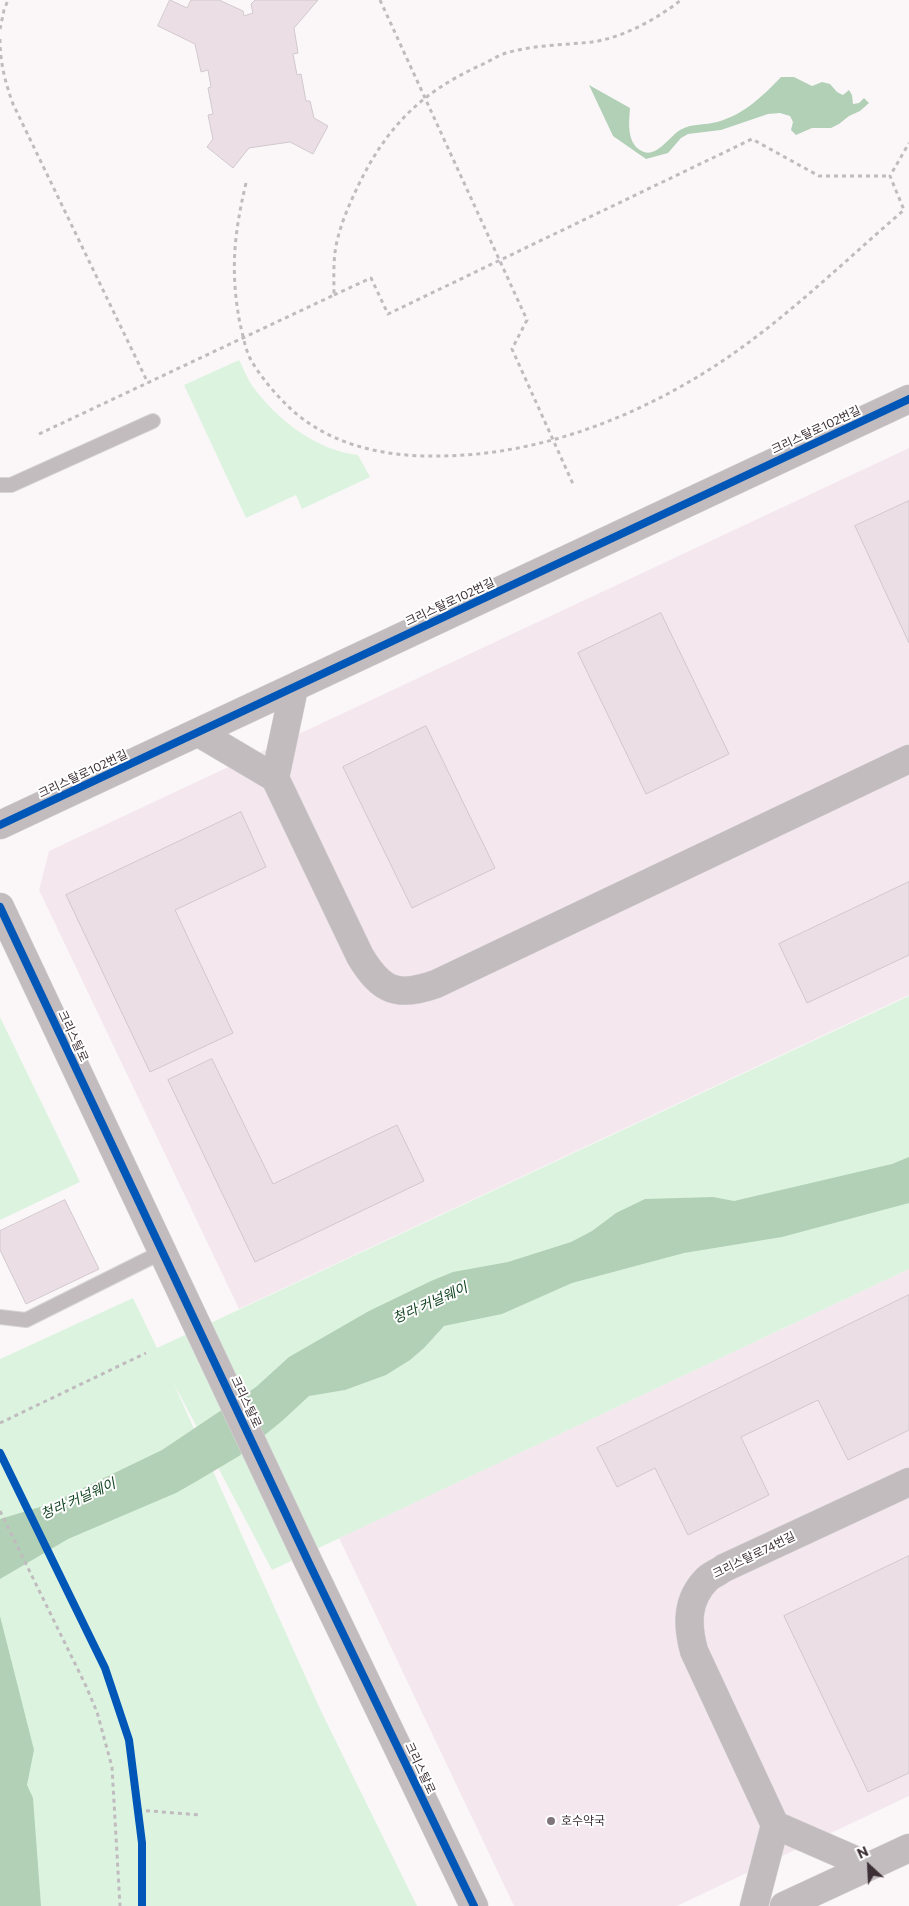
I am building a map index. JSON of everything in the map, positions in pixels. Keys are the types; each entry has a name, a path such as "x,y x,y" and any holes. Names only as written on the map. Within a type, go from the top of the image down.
{"street":[{"name":"크리스탈로102번길","path":"0,825 909,399"},
{"path":"275,778 294,688"},
{"path":"199,733 275,778 360,956 370,973 382,984 398,991 416,991 436,984 909,759"},
{"name":"크리스탈로","path":"0,907 308,1561 474,1906"},
{"name":"크리스탈로74번길","path":"775,1825 694,1651 689,1632 689,1611 696,1594 707,1579 724,1568 909,1482"},
{"path":"754,1906 775,1825 869,1866"},
{"path":"784,1906 909,1848"}],"lane":[{"path":"0,485 11,485 153,421"},
{"path":"0,1317 26,1320 162,1252"}],"path":[{"path":"0,29 8,0"},
{"path":"380,0 527,320 512,350 573,484"},
{"path":"334,296 336,246 344,217 355,192 380,144 400,121 425,98 464,73 506,53 614,37 633,29 681,0"},
{"path":"0,38 0,55 5,82 13,104 148,383"},
{"path":"39,434 371,278 388,314 752,139 819,176 890,176"},
{"path":"890,176 909,143"},
{"path":"246,183 238,218 234,250 237,306 243,338 250,358 280,400 324,434 377,452 401,455 476,456 553,441 628,412 708,371 765,329 904,210 890,176"},
{"path":"0,1423 146,1353"},
{"path":"0,1512 97,1712 112,1767 120,1906"},
{"path":"137,1801 138,1814 200,1815"}],"shaded area":[{"path":"239,360 251,384 285,421 312,440 327,447 358,455 370,477 302,509 296,495 246,518 184,385"},
{"path":"909,448 909,995 239,1309 39,890 49,851"},
{"path":"909,996 909,1269 272,1570 173,1382 321,1711 417,1906 0,1906 0,1359 133,1298 157,1348"},
{"path":"0,1017 80,1182 0,1220"},
{"path":"909,1269 909,1796 677,1906 514,1906 339,1538"}],"water":[{"path":"781,77 794,77 812,86 822,82 830,84 837,92 843,95 849,90 852,95 853,104 859,103 864,98 869,103 860,111 831,128 812,128 796,135 791,130 793,122 790,116 780,113 768,114 721,130 688,134 681,138 668,153 646,159 613,136 589,85 630,108 629,127 631,139 638,149 649,153 659,148 685,127 712,123 741,112"},
{"name":"청라 커널웨이","path":"909,1157 909,1203 782,1237 684,1253 572,1283 502,1314 444,1326 410,1360 386,1375 345,1390 309,1396 239,1456 197,1481 176,1493 68,1539 0,1579 0,1519 50,1504 162,1450 256,1387 289,1357 369,1311 431,1281 453,1272 508,1262 571,1242 592,1231 616,1213 645,1199 713,1197 734,1201 892,1164"},
{"path":"0,1616 34,1750 27,1785 33,1798 41,1906 0,1906"}],"building":[{"path":"170,0 187,8 191,0 219,0 243,11 244,16 253,13 251,4 255,0 318,0 294,28 298,53 293,54 297,75 301,74 306,101 310,101 314,118 328,126 313,154 290,142 249,148 233,168 207,147 213,139 208,115 213,114 208,88 211,87 208,70 201,72 195,44 158,26"},
{"path":"909,501 909,643 855,526"},
{"path":"661,613 729,754 646,794 578,653"},
{"path":"426,726 495,868 412,908 343,767"},
{"path":"241,812 266,867 175,910 233,1033 150,1072 66,895"},
{"path":"909,882 909,955 807,1003 779,944"},
{"path":"212,1059 273,1184 397,1125 424,1181 255,1262 168,1080"},
{"path":"65,1200 99,1269 26,1304 0,1250 0,1231"},
{"path":"909,1295 909,1430 848,1460 818,1400 741,1437 769,1495 688,1535 655,1468 617,1487 597,1448"},
{"path":"909,1556 909,1773 868,1792 784,1616"}],"cycle path":[{"path":"0,825 909,399"},
{"path":"0,907 308,1561 474,1906"},
{"path":"0,1453 105,1668 129,1740 142,1843 142,1906"}],"place":[{"name":"호수약국","path":"551,1821"}]}
